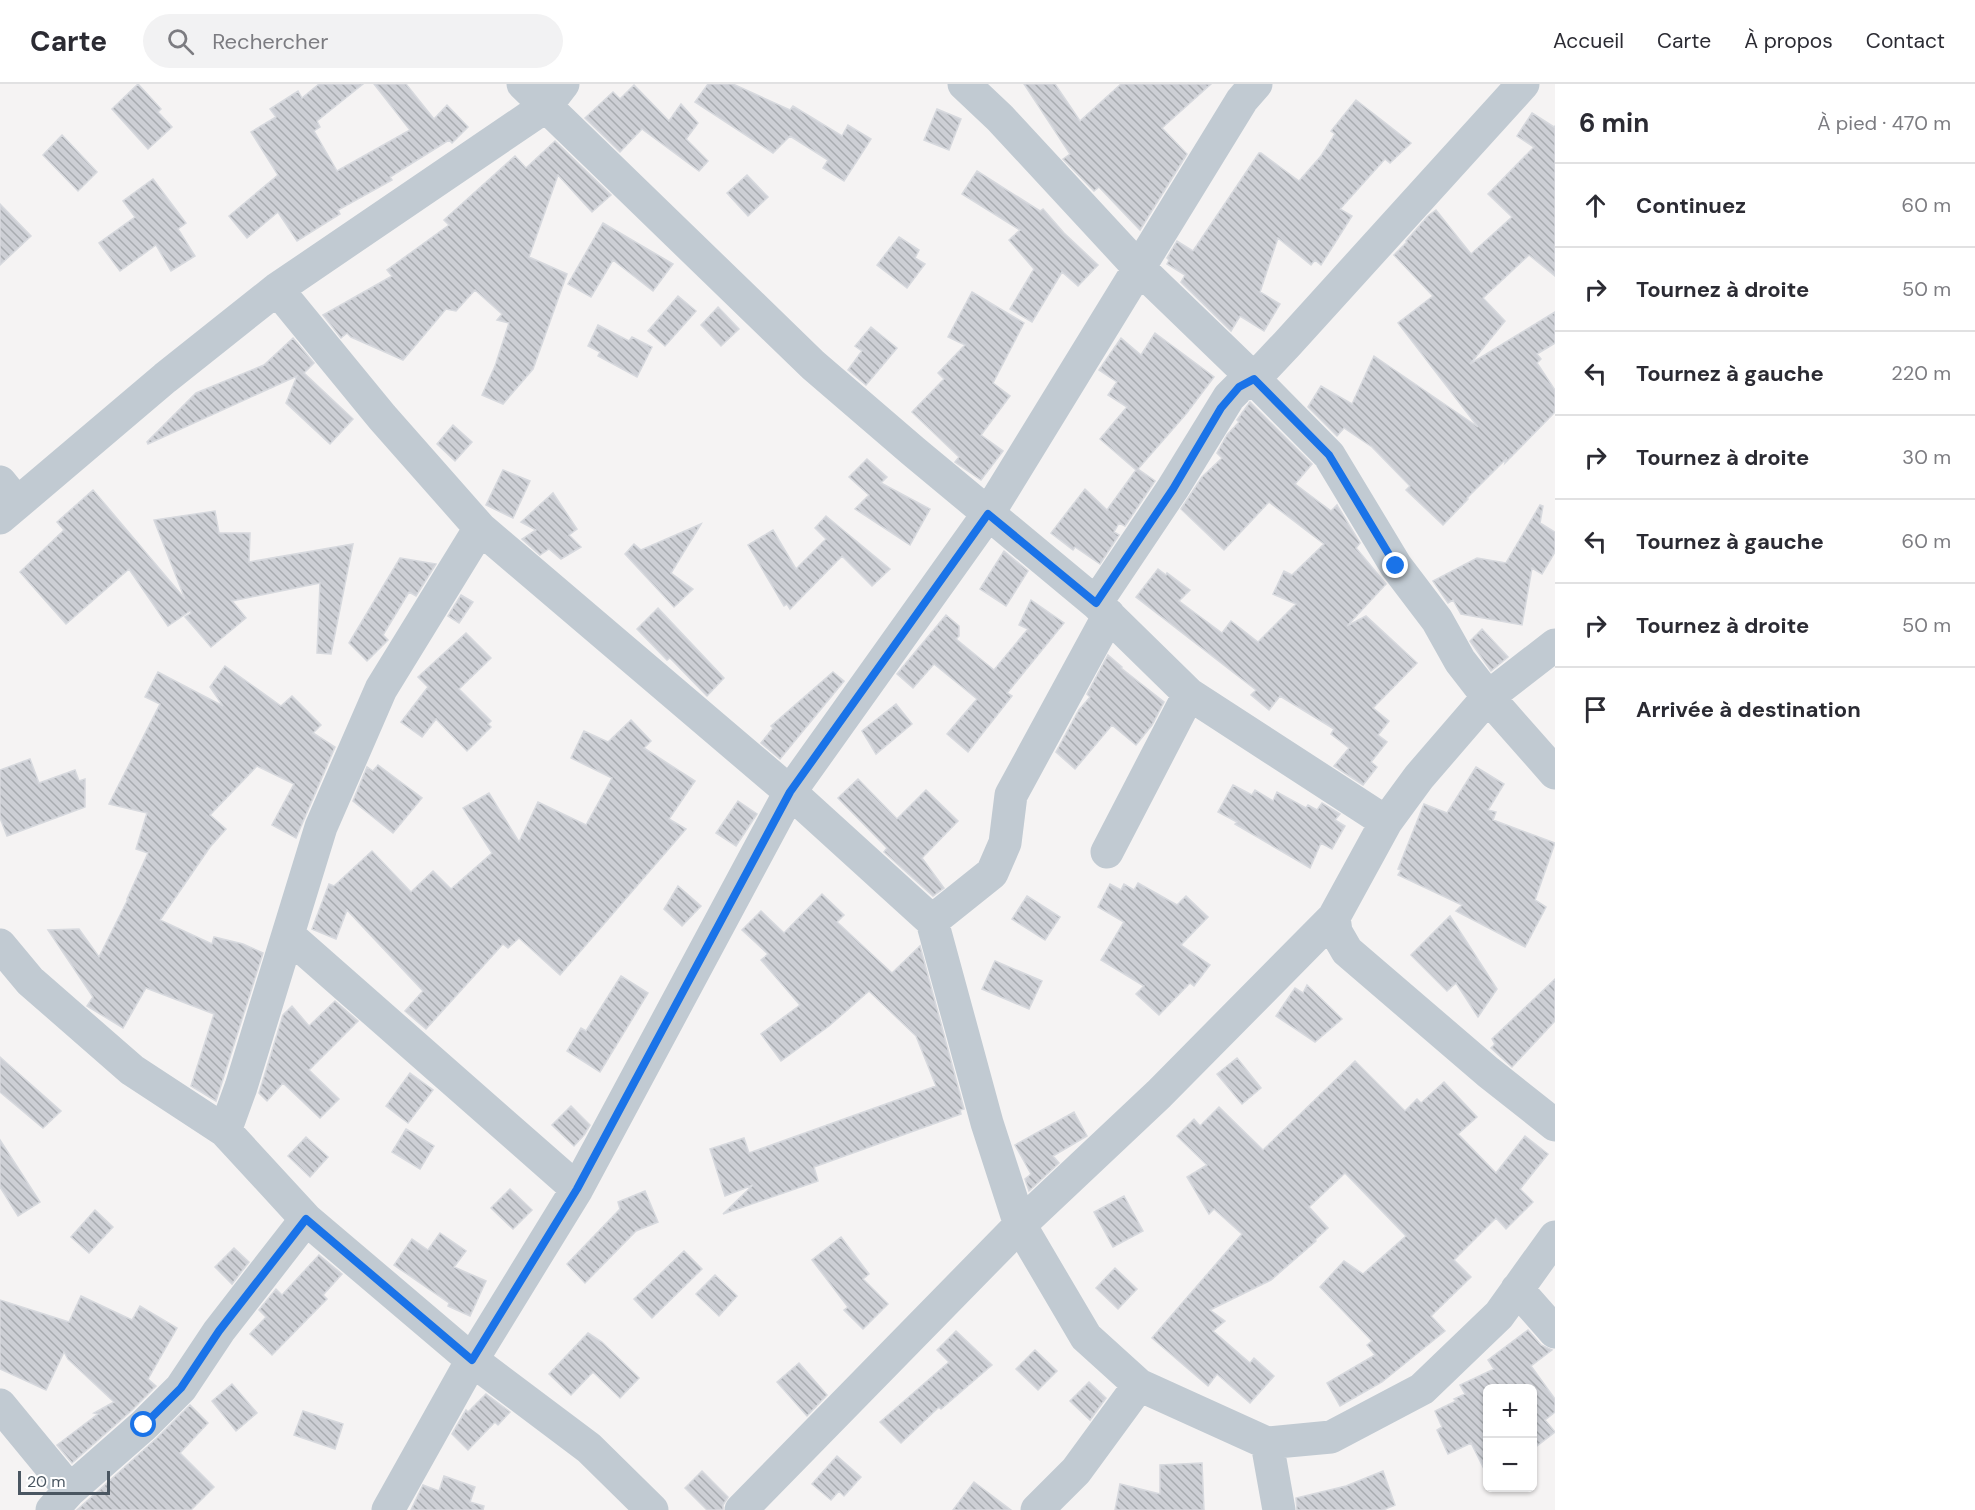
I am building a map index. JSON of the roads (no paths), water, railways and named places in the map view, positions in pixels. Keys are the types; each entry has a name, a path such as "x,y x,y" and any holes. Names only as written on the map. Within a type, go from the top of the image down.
{"street":[{"path":"964,84 1000,118 1138,267 1329,455 1396,566 1437,620 1460,661 1488,697 1555,773"},
{"path":"388,1510 472,1360 577,1189 790,792 988,514 1242,100 1256,84"},
{"path":"932,921 992,873 1005,843 1011,795 1102,609 1221,408 1239,387 1254,379 1523,84"},
{"path":"6,501 277,289 544,91 813,365 1102,609 1189,694 1386,822"},
{"path":"277,289 382,417 480,528 790,792 932,921 987,1123 1020,1225 1086,1337 1139,1385 1267,1443 1331,1437 1422,1389 1499,1315 1555,1237"},
{"path":"225,1131 241,1087 321,827 381,689 480,528"},
{"path":"741,1510 1020,1225 1159,1094 1334,917 1386,822 1419,777 1488,697 1555,645"},
{"path":"1107,852 1189,694"},
{"path":"1334,917 1336,932 1347,951 1488,1072 1555,1125"},
{"path":"288,934 577,1189"},
{"path":"0,945 30,981 132,1070 225,1131 306,1219 472,1360 589,1448 652,1510"},
{"path":"0,1405 61,1500 144,1425 181,1388 219,1331 306,1219"},
{"path":"1518,1289 1555,1332"},
{"path":"1037,1510 1076,1471 1139,1385"},
{"path":"1267,1443 1279,1510"}]}
